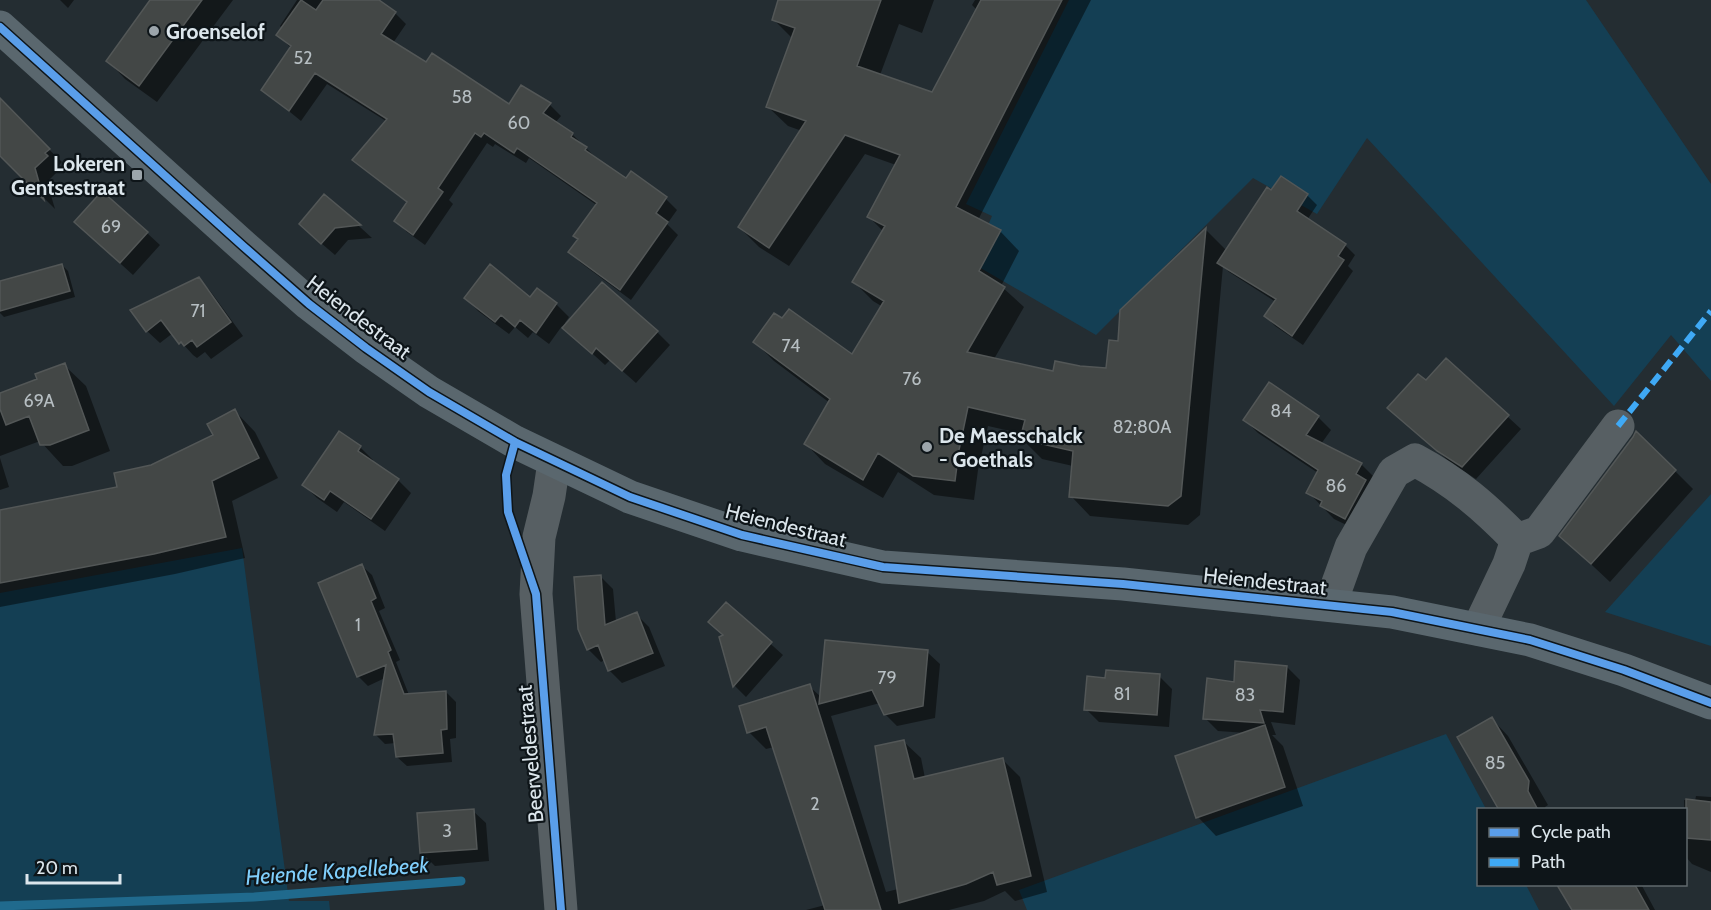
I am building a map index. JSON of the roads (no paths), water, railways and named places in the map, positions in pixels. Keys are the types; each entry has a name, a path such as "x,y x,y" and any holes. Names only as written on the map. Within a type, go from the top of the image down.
{"main road":[{"name":"Heiendestraat","path":"0,27 309,304 366,348 429,392 515,442 630,497 742,535 883,567 1123,584 1392,612 1541,643 1624,670 1711,703"}],"street":[{"path":"1517,540 1539,532 1618,426"},
{"path":"1330,605 1351,547 1394,471 1415,460 1441,474 1487,509 1517,540"},
{"name":"Beerveldestraat","path":"554,462 539,537 536,594 561,910"},
{"path":"1478,629 1509,564 1517,540"}],"waterway":[{"name":"Heiende Kapellebeek","path":"0,906 254,897 461,881"}],"place":[{"name":"Groenselof","path":"154,31"},
{"name":"Lokeren Gentsestraat","path":"137,175"},
{"name":"De Maesschalck - Goethals","path":"927,447"}]}
